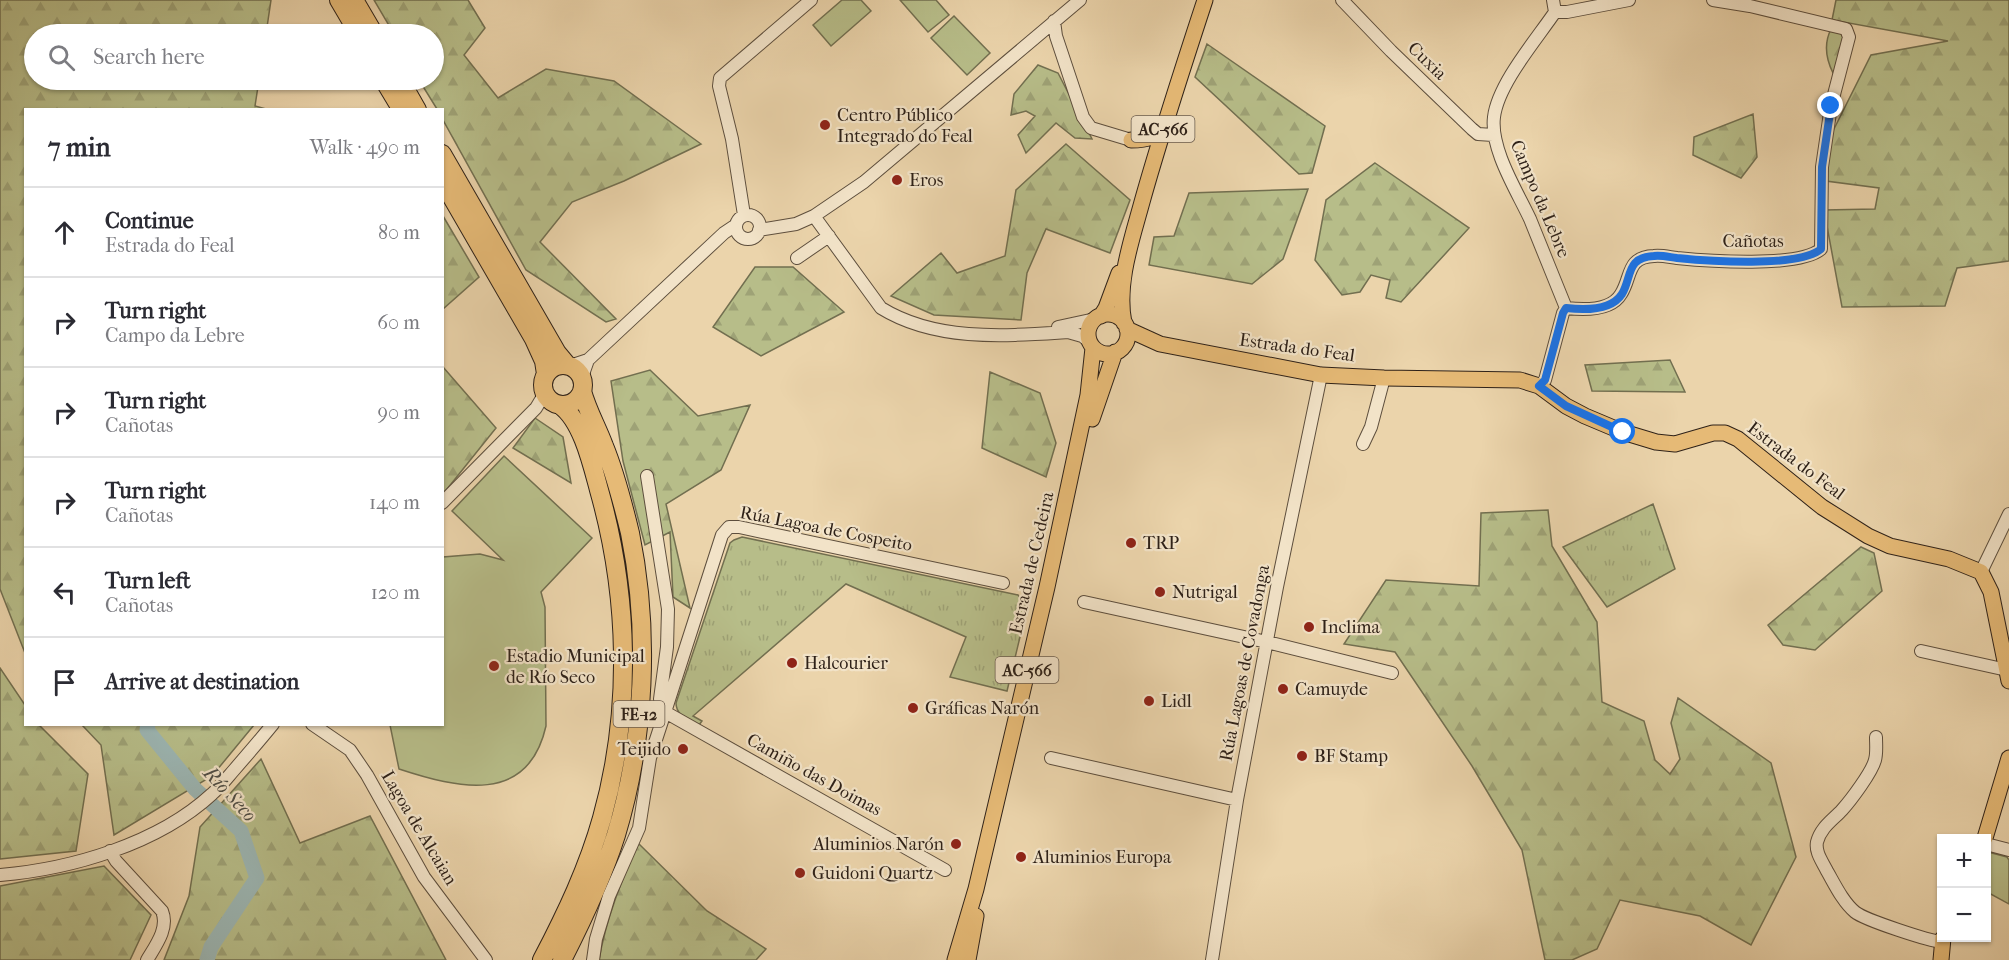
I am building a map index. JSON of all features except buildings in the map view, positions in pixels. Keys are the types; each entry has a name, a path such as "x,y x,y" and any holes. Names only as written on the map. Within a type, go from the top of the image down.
{"highway":[{"path":"339,0 353,24"},
{"path":"354,0 368,24"},
{"path":"390,90 401,108"},
{"path":"406,90 416,108"},
{"path":"444,157 557,353 575,375 576,400 566,405 548,396"},
{"path":"444,183 534,339 544,360 548,396"},
{"path":"548,396 555,366 575,375"},
{"name":"FE-12","path":"562,960 597,888 616,834 638,730 641,680 641,631 630,533 605,447 575,375"},
{"name":"FE-12","path":"542,960 563,920 585,869 602,818 614,766 621,716 623,667 622,620 616,566 606,515 591,462 574,419 567,410 548,396"}],"main road":[{"name":"AC-566","path":"1125,326 1121,307 1126,260 1157,148 1205,0"},
{"path":"1131,140 1147,140 1164,125"},
{"path":"1131,140 1157,148"},
{"path":"1131,140 1143,148 1151,169"},
{"name":"AC-566","path":"1098,318 1126,260"},
{"path":"1113,315 1125,326 1126,342 1117,351 1104,354 1092,345 1089,330 1098,318 1113,315"},
{"name":"Estrada do Feal","path":"1125,326 1160,344 1321,375 1520,380 1539,386 1566,406 1585,416 1623,432 1656,442 1675,444 1713,433 1725,433 1738,439 1822,507 1868,536 1890,546 1963,563 1981,572"},
{"name":"Estrada do Feal","path":"1117,351 1160,344"},
{"name":"Estrada de Cedeira","path":"955,960 976,889 1047,588 1088,395 1092,345"},
{"name":"Estrada de Cedeira","path":"969,960 982,887 1092,417 1117,351"},
{"path":"1981,572 1991,592 2008,676"},
{"path":"1986,834 2009,758"},
{"path":"1941,960 1942,942"}],"street":[{"path":"575,375 588,360 724,233 740,226 751,215 757,220 759,230 756,236 750,238 740,226 732,138 719,86 720,78 796,5 811,0"},
{"path":"759,230 796,224 814,216 864,182 1080,0"},
{"name":"Cuxia","path":"1342,0 1472,129 1478,134 1493,135"},
{"path":"1554,6 1567,12 1629,0"},
{"name":"Cañotas","path":"1566,308 1598,308 1612,304 1622,294 1631,267 1645,257 1655,255 1780,262 1815,254 1821,249 1822,167 1831,106 1849,37 1846,29 1750,6 1713,0"},
{"name":"Campo da Lebre","path":"1554,6 1500,96 1494,116 1493,135 1566,308"},
{"path":"1054,21 1061,53 1083,117 1091,128 1131,140"},
{"path":"1040,33 1052,39 1061,53"},
{"path":"814,216 881,308 894,316 908,322 961,334 1068,332 1082,336 1092,345"},
{"path":"797,258 829,236"},
{"path":"1539,386 1545,380 1566,308"},
{"path":"1021,334 1098,318"},
{"name":"Rúa Lagoas de Covadonga","path":"1212,960 1237,800 1321,375"},
{"path":"1363,444 1371,427 1384,378"},
{"path":"444,501 548,396"},
{"path":"593,960 596,939 609,896 639,828 650,758 664,712 660,699 667,647 668,609 648,476"},
{"path":"1981,572 2009,514"},
{"name":"Rúa Lagoa de Cospeito","path":"664,712 722,535 729,527 739,527 1003,583"},
{"path":"1084,602 1267,642 1392,674"},
{"path":"1921,651 2008,676"},
{"name":"Camiño das Doimas","path":"664,712 945,870"},
{"path":"0,875 44,870 110,851 135,843 176,821 212,794 271,726"},
{"name":"Lagoa de Alcaian","path":"315,726 350,750 367,775 424,877 486,960"},
{"path":"1876,737 1875,760 1860,786 1842,810 1823,828 1816,849 1834,883 1857,914 1932,941 1937,940"},
{"path":"1051,758 1237,800"},
{"path":"1991,845 2009,850"},
{"path":"110,851 116,861 162,911 165,919 164,929 147,960"}],"green space":[{"path":"0,0 271,0 267,24 24,24 24,90 257,90 255,106 262,108 24,108 24,650 0,589"},
{"path":"374,0 468,0 485,28 464,55 498,98 546,69 614,81 701,144 624,181 572,202 540,242 616,319 606,322 526,270 444,122 444,108 436,108 425,90 444,90 444,24 388,24"},
{"path":"842,0 861,0 871,11 831,46 813,25"},
{"path":"900,0 936,0 949,15 928,32"},
{"path":"1836,0 2009,0 2009,261 1957,268 1945,306 1842,307 1824,210 1875,209 1879,188 1826,181 1831,135 1871,55 1948,41 1832,20"},
{"path":"954,16 990,53 967,75 931,38"},
{"path":"1831,29 1840,32 1845,39 1839,67 1833,73 1827,51 1827,40"},
{"path":"1207,44 1325,126 1312,173 1299,174 1195,77"},
{"path":"1038,65 1058,73 1092,139 1075,138 1056,123 1026,153 1018,135 1035,116 1026,111 1011,115 1014,94"},
{"path":"1753,114 1757,157 1741,178 1693,155 1694,137"},
{"path":"1066,144 1130,200 1110,253 1046,229 1027,273 1021,320 934,315 891,296 941,253 957,273 1005,256 1016,190"},
{"path":"1375,163 1469,228 1401,302 1386,298 1390,280 1371,275 1360,292 1342,295 1315,260 1326,200"},
{"path":"1308,189 1283,259 1252,284 1149,265 1154,237 1174,236 1189,193"},
{"path":"444,218 479,277 444,308"},
{"path":"755,267 793,267 844,312 761,356 713,327"},
{"path":"1670,360 1685,392 1592,391 1585,365"},
{"path":"444,368 496,428 444,493"},
{"path":"650,370 698,416 750,405 721,470 666,504 690,608 673,597 670,532 645,545 623,461 611,381"},
{"path":"990,372 1040,393 1056,443 1046,477 982,448"},
{"path":"535,418 563,437 571,483 513,448"},
{"name":"Estadio Municipal de Río Seco","path":"504,456 592,538 541,592 545,607 546,726 537,752 524,769 507,780 488,785 444,782 399,769 390,726 444,726 444,557 480,554 503,560 452,511"},
{"path":"1653,504 1675,569 1607,607 1563,547"},
{"path":"1548,510 1552,546 1597,622 1602,702 1644,721 1655,760 1670,774 1680,759 1671,723 1678,698 1771,763 1796,857 1751,945 1700,916 1620,900 1597,949 1572,960 1545,960 1522,850 1472,766 1395,652 1344,644 1386,580 1479,586 1481,513"},
{"path":"742,537 1018,595 1027,608 1007,691 950,677 966,637 846,584 693,716 702,721 699,725 687,719 678,711 676,703 730,543"},
{"path":"1861,547 1874,553 1882,591 1815,650 1783,645 1768,625"},
{"path":"0,668 24,704 24,726 40,726 88,774 76,851 0,859"},
{"path":"83,726 253,726 212,776 114,835 101,745"},
{"path":"261,759 300,843 370,816 446,960 164,960 189,896 200,827"},
{"path":"638,843 707,911 766,949 756,960 599,960 615,901"},
{"path":"1991,853 2007,857 2009,860 2009,904 1991,894"},
{"path":"104,866 151,915 130,960 0,960 0,886"}],"waterway":[{"name":"Río Seco","path":"148,726 147,730 195,789 241,831 257,878 211,947 207,960"}],"place":[{"name":"Centro Público Integrado do Feal","path":"825,125"},
{"name":"Eros","path":"897,180"},
{"name":"TRP","path":"1131,543"},
{"name":"Nutrigal","path":"1160,592"},
{"name":"Inclima","path":"1309,627"},
{"name":"Halcourier","path":"792,663"},
{"name":"Estadio Municipal de Río Seco","path":"494,666"},
{"name":"Camuyde","path":"1283,689"},
{"name":"Lidl","path":"1149,701"},
{"name":"Gráficas Narón","path":"913,708"},
{"name":"Teijido","path":"683,749"},
{"name":"BF Stamp","path":"1302,756"},
{"name":"Aluminios Narón","path":"956,844"},
{"name":"Aluminios Europa","path":"1021,857"},
{"name":"Guidoni Quartz","path":"800,873"}],"route":[{"path":"1623,432 1566,406 1539,386 1545,380 1566,308 1598,308 1612,304 1622,294 1631,267 1645,257 1655,255 1780,262 1815,254 1821,249 1822,167 1831,106"}]}
